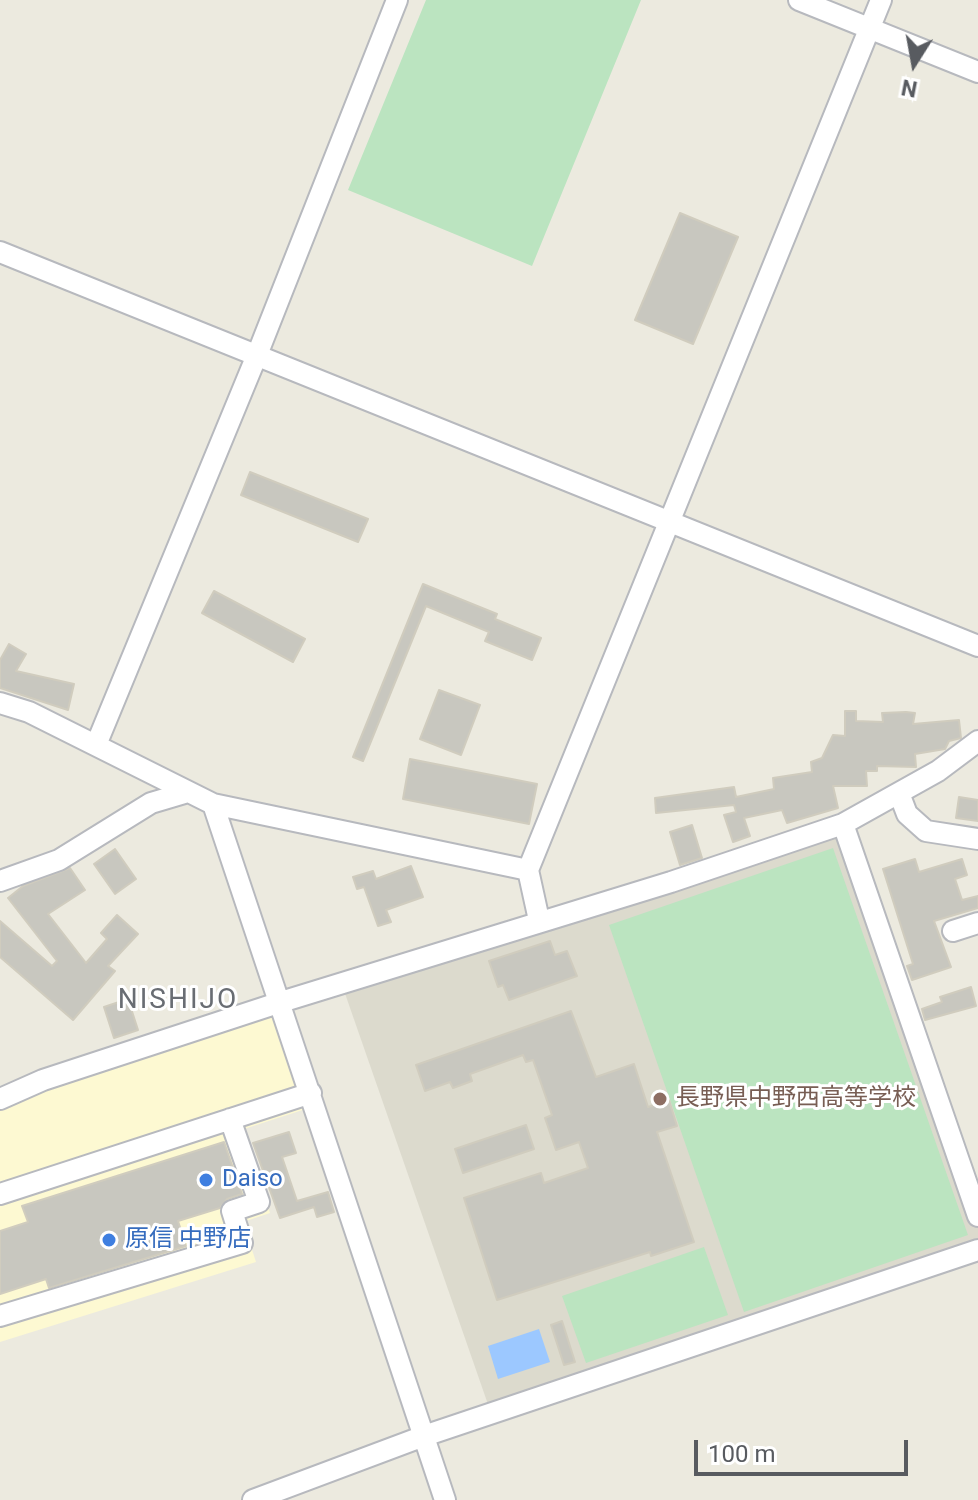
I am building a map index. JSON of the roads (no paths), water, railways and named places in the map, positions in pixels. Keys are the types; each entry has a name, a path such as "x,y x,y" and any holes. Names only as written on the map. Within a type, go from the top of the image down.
{"street":[{"path":"96,745 257,355 397,0"},
{"path":"799,0 978,72"},
{"path":"539,920 528,870 881,0"},
{"path":"0,252 978,646"},
{"path":"0,703 29,712 213,804 528,870"},
{"path":"0,1099 43,1080 281,1002 539,920 671,882 843,824 899,793 978,741"},
{"path":"0,881 59,860 151,803 188,792"},
{"path":"899,793 907,814 926,831 978,839"},
{"path":"213,804 445,1500"},
{"path":"843,824 978,1216"},
{"path":"953,931 978,923"},
{"path":"0,1194 311,1093"},
{"path":"0,1316 242,1243 232,1211 259,1202 230,1119"},
{"path":"253,1500 424,1436 978,1250"}],"water":[{"path":"539,1329 550,1362 498,1379 488,1346"}],"place":[{"name":"長野県中野西高等学校","path":"660,1099"},
{"name":"Daiso","path":"206,1180"},
{"name":"原信 中野店","path":"109,1240"}],"district":[{"name":"NISHIJO","path":"178,1001"}]}
